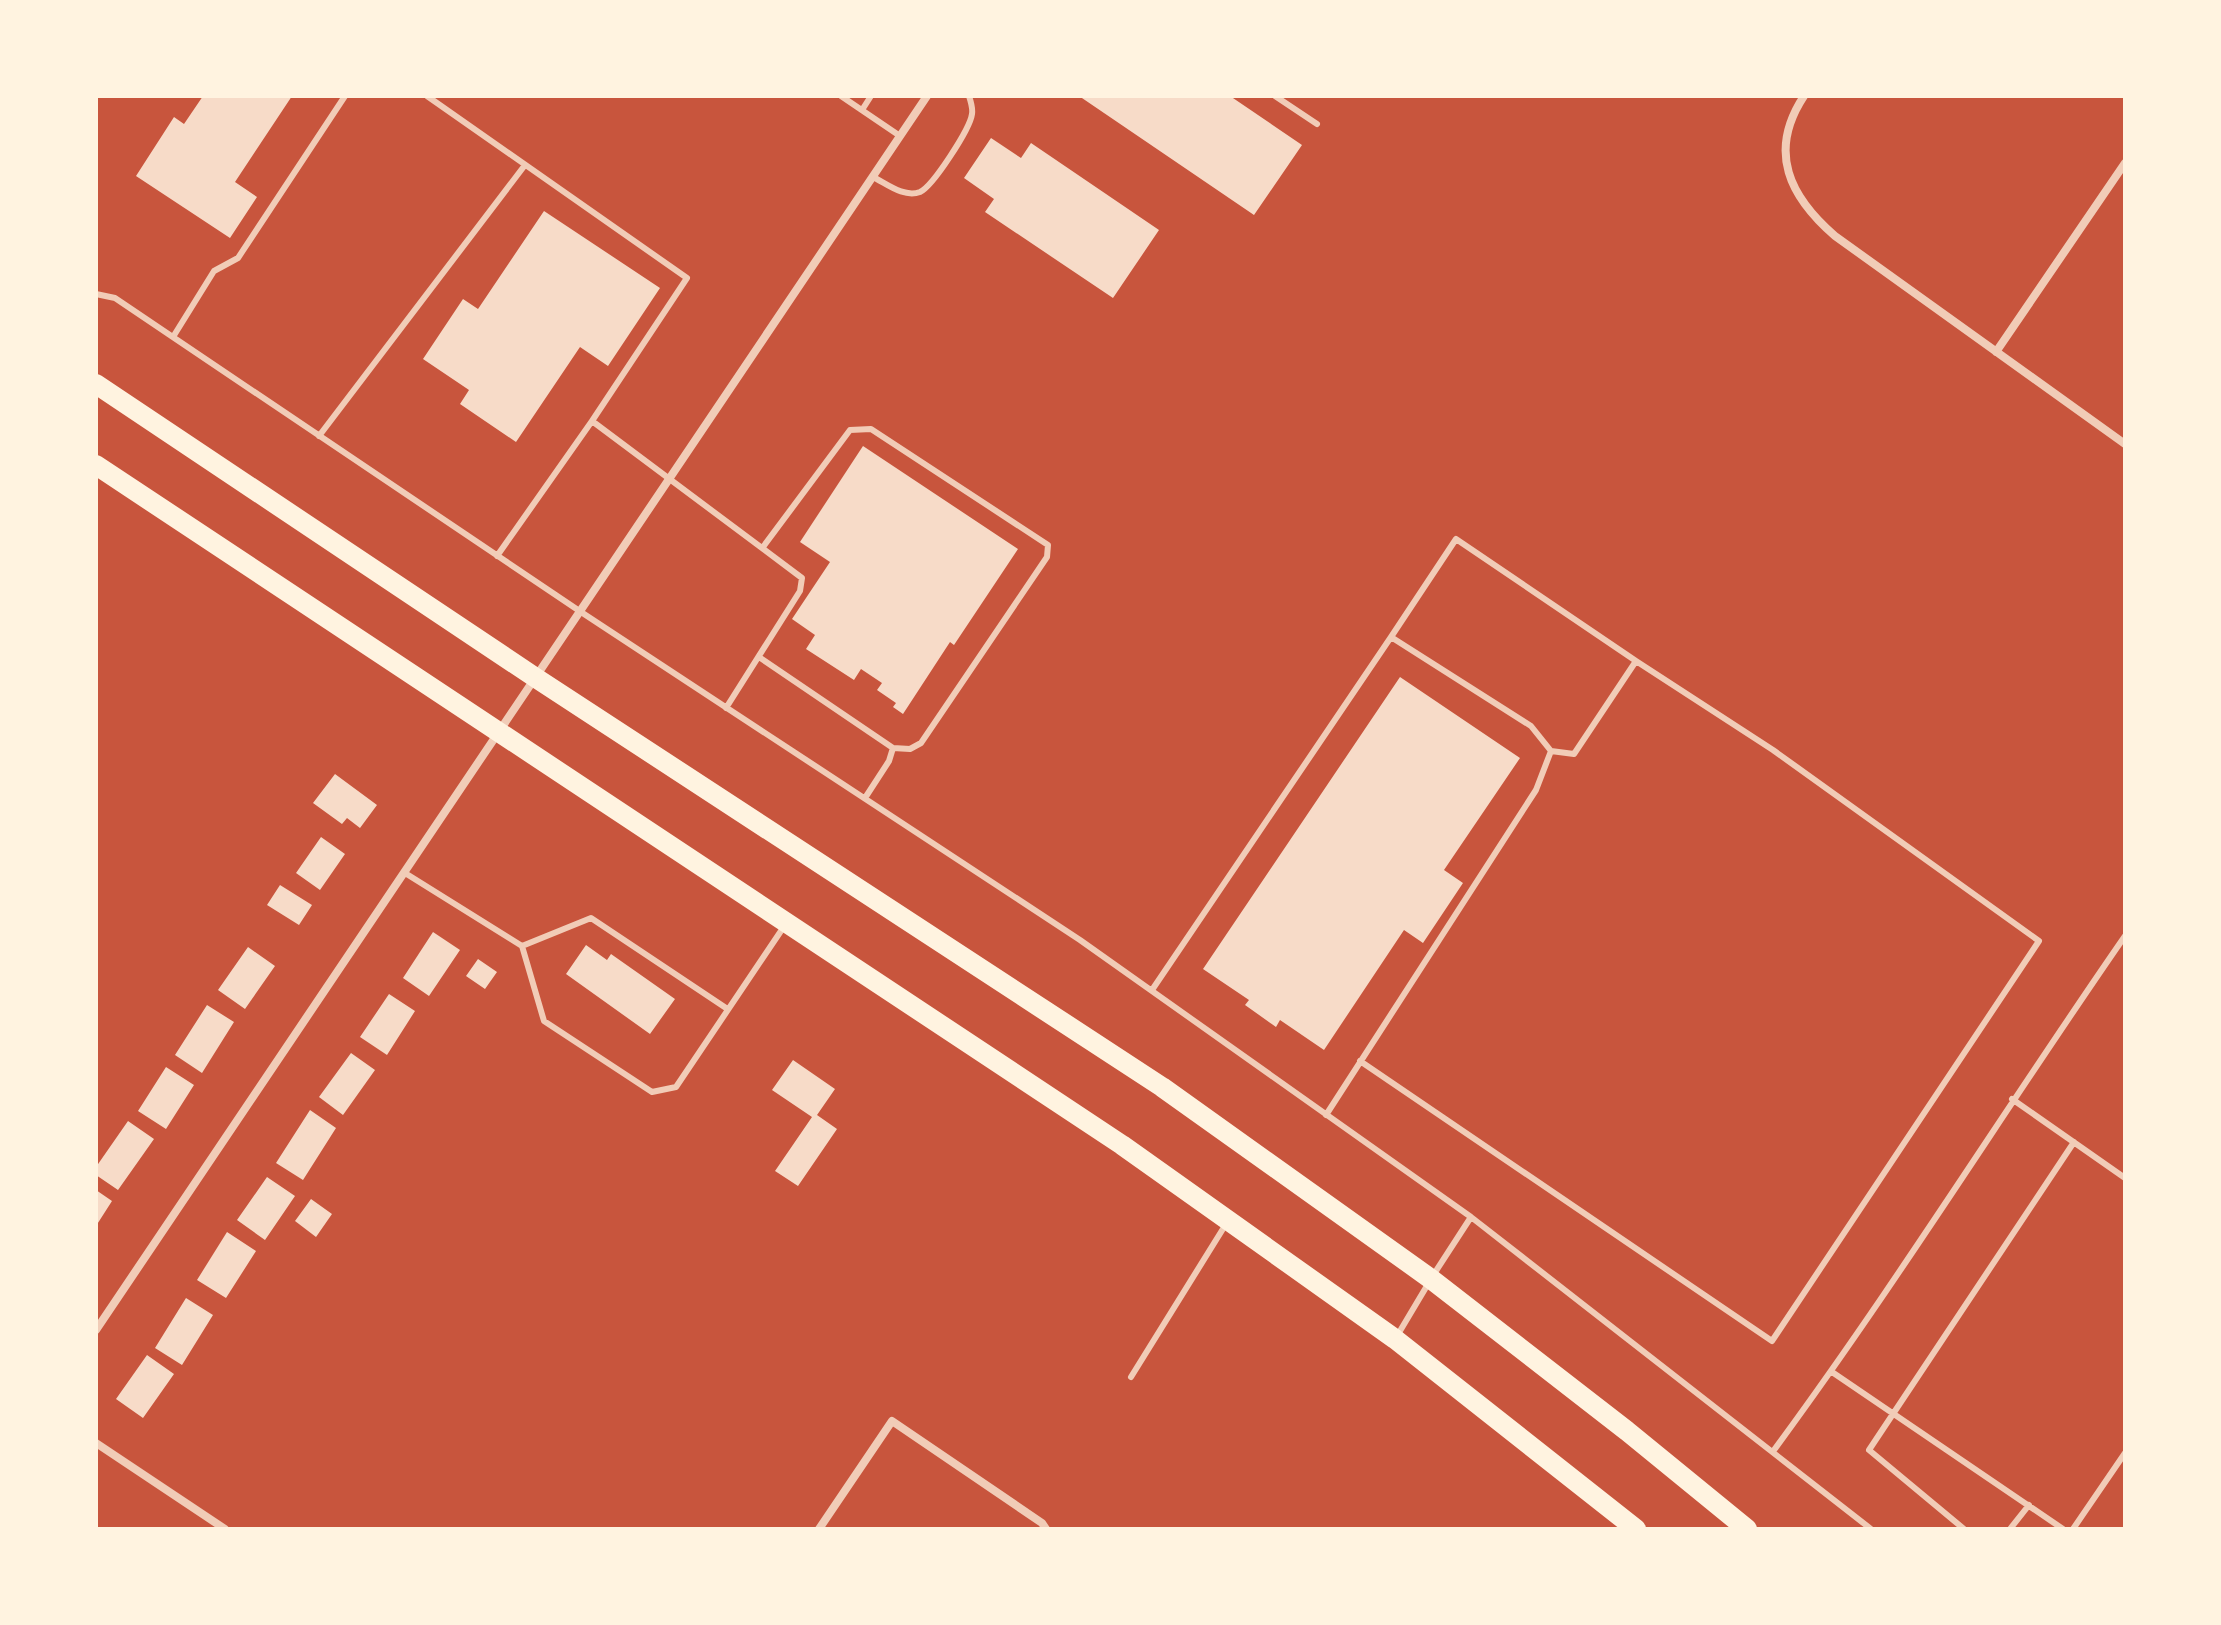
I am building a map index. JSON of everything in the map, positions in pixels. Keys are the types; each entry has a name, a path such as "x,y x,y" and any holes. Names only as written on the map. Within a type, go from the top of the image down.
{"main road":[{"path":"96,384 536,678 1162,1087 1431,1279 1627,1431 1747,1529"},
{"path":"96,465 1122,1145 1395,1339 1636,1529"}],"street":[{"path":"96,1330 927,96"},
{"path":"1804,96 1786,137 1788,176 1807,212 1835,236 2125,444"},
{"path":"1996,352 2125,163"},
{"path":"819,1529 892,1421 1042,1523 1046,1529"},
{"path":"96,1443 225,1529"}],"lane":[{"path":"173,337 214,271 238,258 345,96"},
{"path":"427,96 687,278 497,556"},
{"path":"841,96 900,136"},
{"path":"862,110 871,96"},
{"path":"873,177 905,193 918,193 929,186 968,127 973,112 969,96"},
{"path":"1275,96 1317,124"},
{"path":"319,436 525,165"},
{"path":"96,294 115,298 497,556 1152,990 1471,1217 1774,1450 1871,1529"},
{"path":"592,421 802,578 800,591 726,708"},
{"path":"759,657 893,748 910,749 921,743 1047,557 1048,545 871,429 850,430 763,547"},
{"path":"1152,990 1456,539 1773,750 2039,941 1772,1341 1360,1061"},
{"path":"1391,637 1531,726 1551,751 1574,754 1636,661"},
{"path":"865,798 889,761 893,748"},
{"path":"1326,1115 1536,790 1551,751"},
{"path":"405,873 522,946 544,1021 652,1092 676,1087 726,1008 787,922"},
{"path":"522,946 591,918 726,1008"},
{"path":"1774,1450 1832,1372 2012,1099 2125,936"},
{"path":"2012,1099 2125,1178"},
{"path":"1964,1529 1869,1450 2074,1142"},
{"path":"1395,1339 1471,1217"},
{"path":"1131,1377 1228,1221"},
{"path":"1832,1372 2063,1529"},
{"path":"2073,1529 2125,1453"},
{"path":"2010,1529 2029,1505"}],"building":[{"path":"203,96 292,96 235,182 257,197 230,238 136,176 174,117 184,124"},
{"path":"1079,96 1230,96 1302,145 1254,215"},
{"path":"991,138 1021,158 1031,143 1159,230 1113,298 985,212 994,199 964,178"},
{"path":"544,211 660,288 608,366 580,347 516,442 460,404 469,390 423,359 463,299 478,309"},
{"path":"863,446 1018,549 954,645 950,642 903,714 893,707 896,703 877,690 882,683 861,669 854,680 806,649 815,635 792,619 830,562 800,542"},
{"path":"1400,677 1520,758 1444,870 1463,883 1423,943 1404,930 1324,1050 1280,1020 1276,1027 1245,1005 1249,1000 1203,969"},
{"path":"335,774 377,805 360,828 347,818 342,824 313,803"},
{"path":"321,837 345,854 320,890 296,873"},
{"path":"280,885 312,905 299,925 267,905"},
{"path":"433,932 460,950 429,996 403,978"},
{"path":"586,945 607,960 611,954 675,999 650,1034 566,974"},
{"path":"248,947 275,966 245,1009 218,990"},
{"path":"478,959 497,972 485,989 466,976"},
{"path":"389,994 415,1011 387,1055 360,1037"},
{"path":"207,1005 234,1022 202,1073 175,1055"},
{"path":"351,1053 375,1070 343,1115 319,1097"},
{"path":"793,1060 835,1089 817,1115 837,1129 798,1186 775,1171 812,1117 772,1090"},
{"path":"166,1067 194,1085 166,1129 138,1111"},
{"path":"310,1110 336,1128 303,1180 276,1163"},
{"path":"128,1121 154,1139 118,1190 96,1175 96,1167"},
{"path":"267,1177 295,1196 265,1240 237,1220"},
{"path":"96,1190 112,1201 96,1226"},
{"path":"311,1199 332,1214 316,1237 295,1221"},
{"path":"227,1232 256,1251 226,1298 197,1280"},
{"path":"186,1298 213,1315 182,1365 155,1348"},
{"path":"147,1355 174,1374 143,1418 116,1399"}]}
